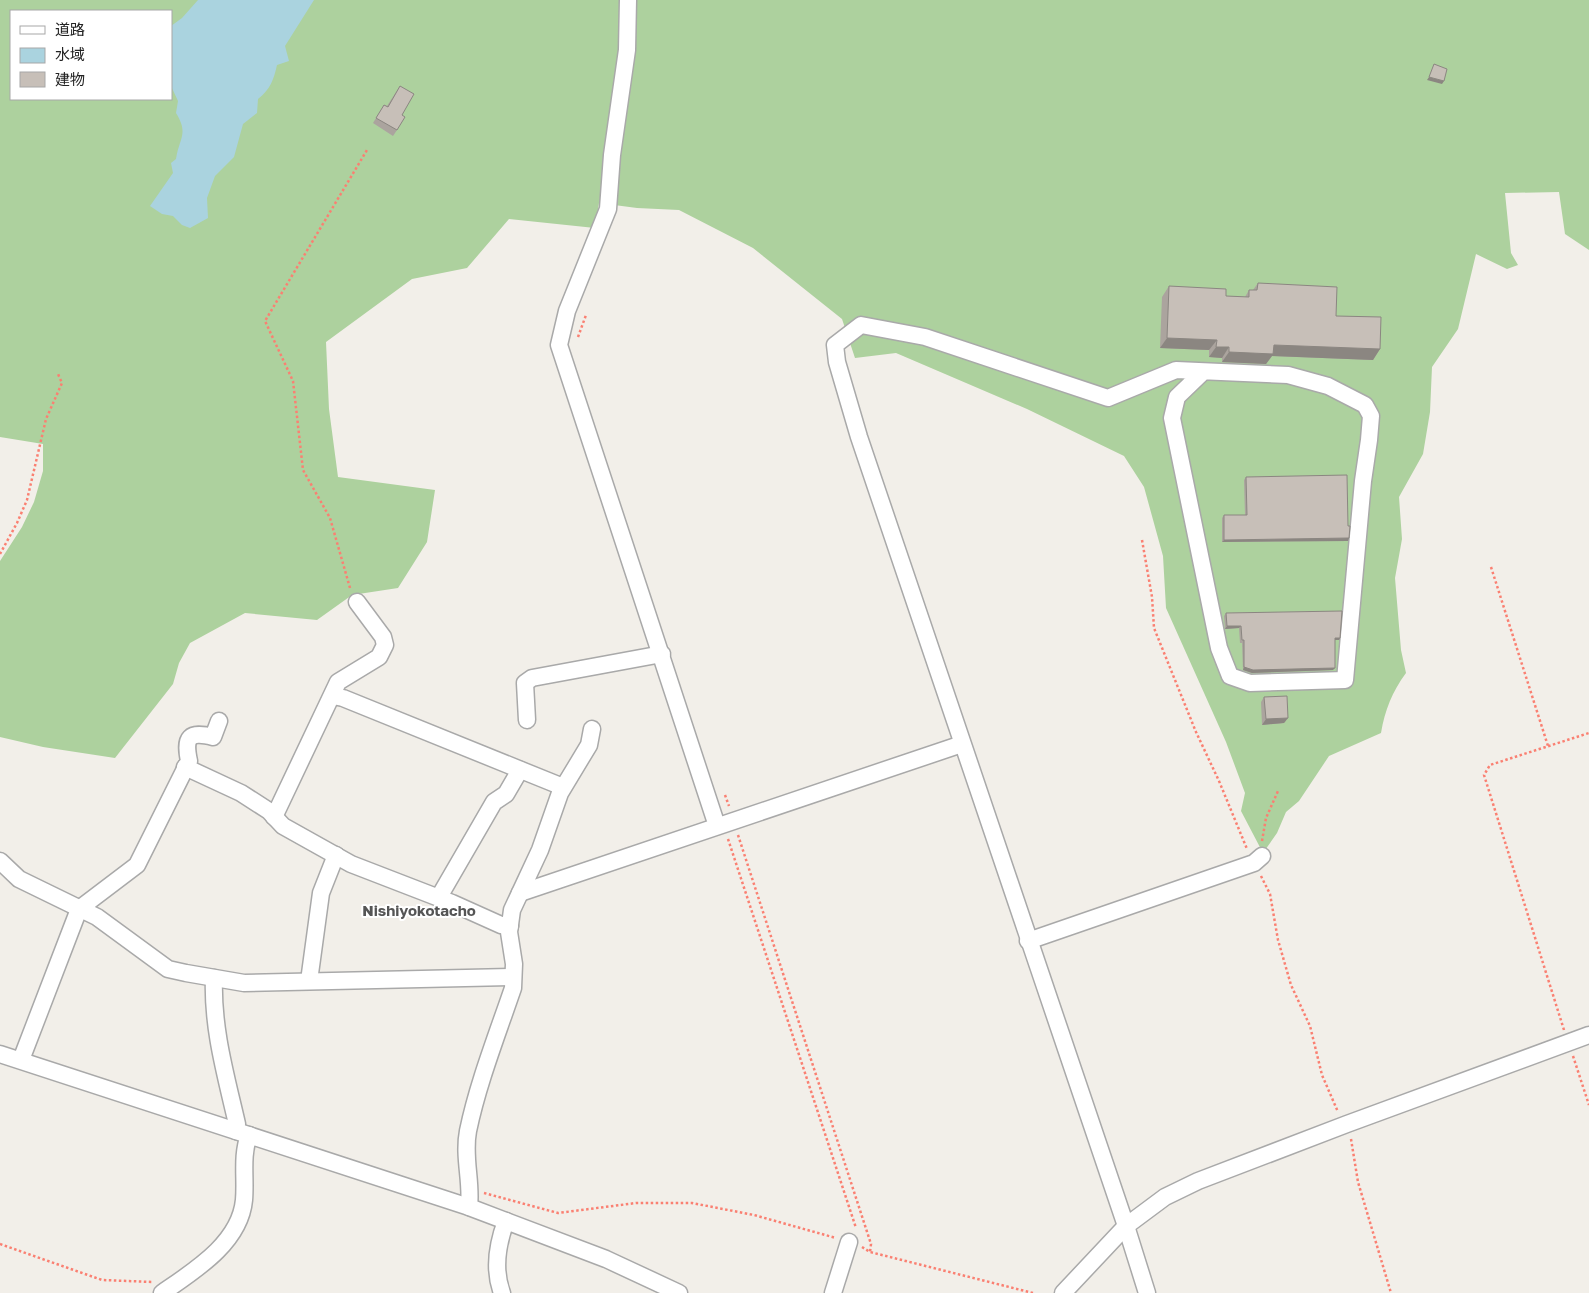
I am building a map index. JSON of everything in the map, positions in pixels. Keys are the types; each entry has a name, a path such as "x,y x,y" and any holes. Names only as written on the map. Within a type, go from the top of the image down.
{"street":[{"path":"628,0 628,50 612,155 608,208 567,311 559,345 662,654 725,824"},
{"path":"1146,1293 1126,1226 859,437 837,362 836,345 860,325 925,337 1108,398 1176,370 1288,375 1343,392 1365,405 1371,416 1345,680 1250,683 1230,676 1219,648 1172,418 1177,397 1203,372"},
{"path":"274,817 338,682 379,657 385,645 383,637 357,602"},
{"path":"527,720 525,682 532,678 662,654"},
{"path":"333,696 343,698 564,787"},
{"path":"21,1060 79,909 137,865 189,761 186,748 188,740 192,735 198,733 213,737 219,721"},
{"path":"469,1207 471,1189 466,1164 468,1132 513,988 510,926 512,910 540,850 564,787 588,745 592,730"},
{"path":"520,893 962,744"},
{"path":"186,768 240,794 274,817 283,826 352,864 439,897 501,926 510,926"},
{"path":"439,897 494,802 506,794 520,770"},
{"path":"309,981 321,893 336,855"},
{"path":"1028,941 1258,859"},
{"path":"0,861 19,879 97,917 168,969 244,983 513,977"},
{"path":"172,1291 225,1244 242,1213 244,1148 219,1046 214,1004 214,978"},
{"path":"1063,1293 1126,1226 1165,1197 1198,1181 1589,1034"},
{"path":"0,1054 469,1207 606,1259 679,1293"},
{"path":"502,1293 497,1281 496,1268 498,1251 506,1221"},
{"path":"833,1293 852,1242"}],"path":[{"path":"357,602 348,584 330,518 303,470 293,381 284,358 265,321 366,150"},
{"path":"0,554 18,523 27,500 46,419 62,383 58,374"},
{"path":"1142,540 1152,596 1154,628 1196,732 1258,859 1270,894 1278,940 1289,976 1310,1026 1322,1075 1339,1116 1347,1124 1358,1182 1391,1293"},
{"path":"1491,567 1548,746"},
{"path":"1589,733 1490,765 1484,775 1589,1105"},
{"path":"1258,859 1266,818 1278,791"},
{"path":"725,824 858,1234 852,1242"},
{"path":"471,1189 558,1213 636,1203 692,1203 754,1215 852,1242 870,1252 1033,1293"},
{"path":"0,1244 102,1280 154,1282 172,1291"}],"green space":[{"path":"0,0 1589,0 1589,250 1565,234 1559,192 1505,193 1511,253 1518,265 1507,269 1476,254 1458,329 1432,367 1430,412 1423,454 1399,497 1402,539 1395,578 1401,650 1406,673 1390,702 1381,733 1329,756 1299,801 1286,812 1277,833 1263,853 1241,811 1245,793 1226,742 1166,608 1163,556 1144,487 1124,456 1027,409 896,353 855,358 842,319 753,248 679,210 637,208 599,203 595,228 509,219 467,268 412,279 326,342 329,409 338,477 435,490 427,542 398,588 352,595 317,620 245,613 190,643 179,663 173,684 115,758 43,747 0,737 0,561 22,527 34,502 43,471 43,444 0,437"}],"water":[{"path":"198,0 314,0 285,46 289,61 277,65 271,84 258,99 257,113 243,124 234,157 215,176 207,198 208,218 190,228 182,225 173,216 162,214 150,206 173,173 171,163 176,159 183,131 176,113 178,101 172,88 172,25 182,18"}],"building":[{"path":"1434,64 1447,69 1444,81 1429,77"},
{"path":"400,86 414,94 402,115 405,117 397,130 376,118 384,105 388,107"},
{"path":"1258,283 1337,287 1336,316 1381,317 1380,349 1274,345 1273,354 1229,352 1229,347 1216,347 1217,340 1167,338 1169,286 1226,289 1226,296 1249,297 1249,290 1257,290"},
{"path":"1347,475 1349,538 1224,540 1224,515 1247,515 1246,477"},
{"path":"1342,611 1340,638 1335,638 1335,668 1253,670 1244,667 1244,640 1242,640 1241,626 1227,626 1226,613"},
{"path":"1287,696 1288,718 1266,719 1264,697"}],"district":[{"name":"Nishiyokotacho","path":"419,910"}]}
